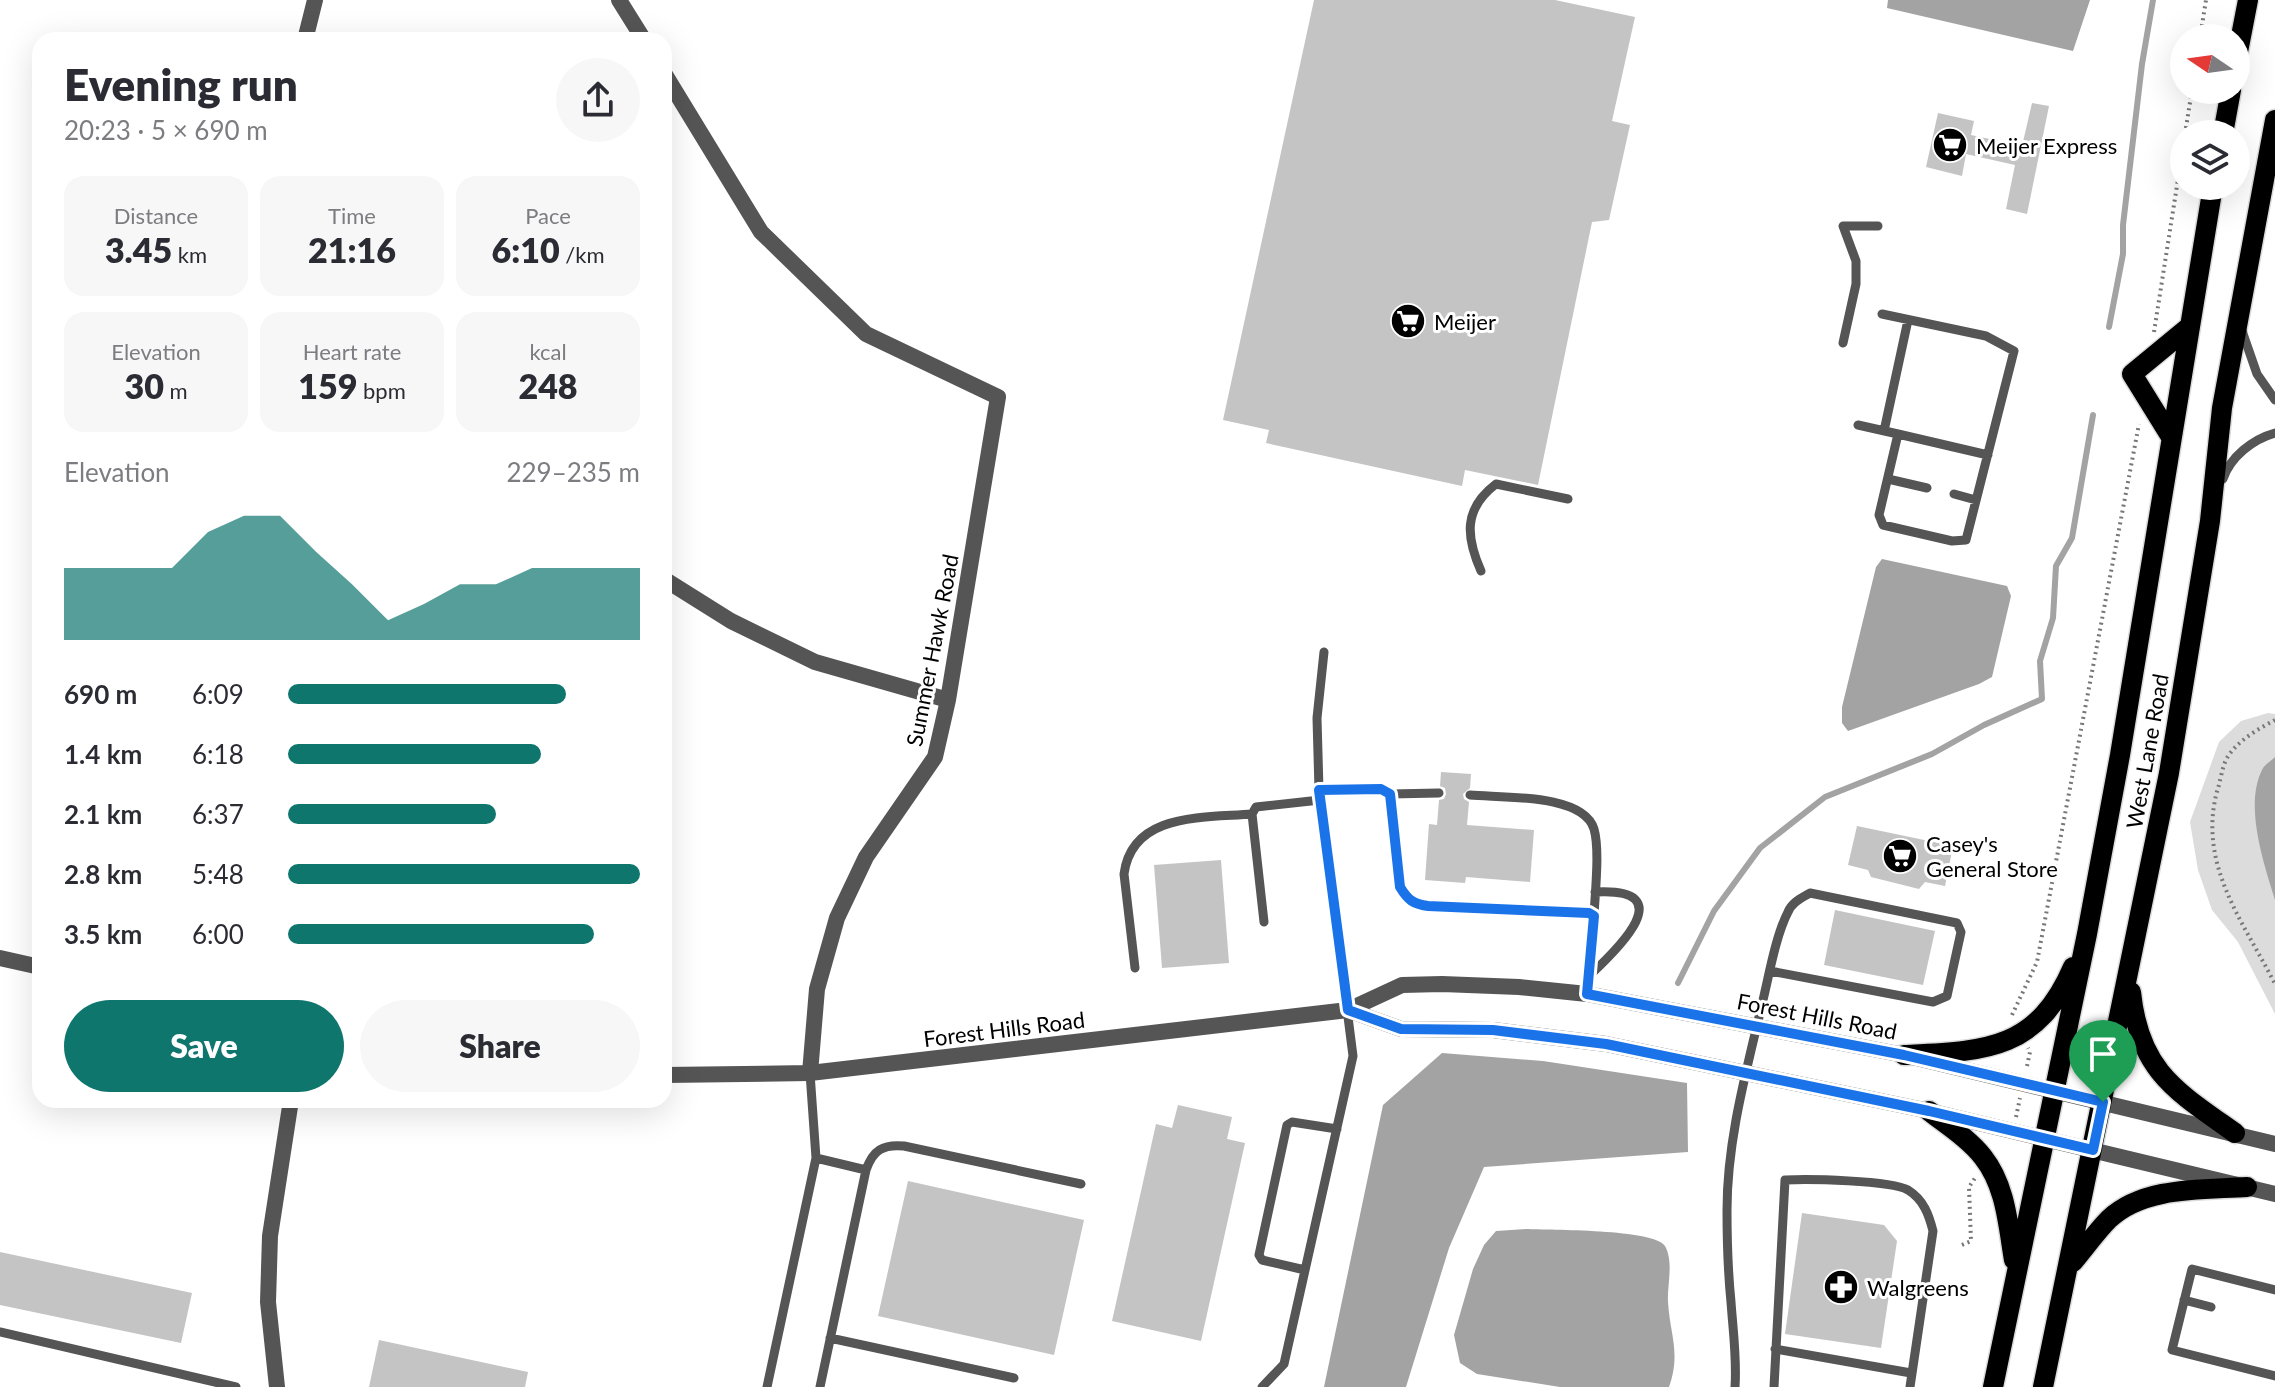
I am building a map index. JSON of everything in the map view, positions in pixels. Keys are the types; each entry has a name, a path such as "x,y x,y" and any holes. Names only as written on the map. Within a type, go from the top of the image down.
{"main road":[{"path":"2243,24 2248,0"},
{"name":"West Lane Road","path":"2043,1387 2169,773 2210,521 2222,408 2275,120"},
{"name":"West Lane Road","path":"1993,1387 2087,934 2211,200"},
{"path":"2171,437 2132,374 2189,327"},
{"path":"1904,1055 1953,1052 2003,1043 2034,1026 2050,1009 2067,981 2087,934"},
{"path":"2135,946 2131,988 2134,1017 2143,1046 2174,1089 2235,1133"},
{"path":"1929,1111 1982,1154 1992,1168 2007,1214 2016,1276"},
{"path":"2069,1269 2111,1217 2128,1206 2146,1198 2175,1192 2247,1187"}],"street":[{"path":"307,32 315,0"},
{"path":"619,0 639,32"},
{"name":"Summer Hawk Road","path":"672,86 761,232 866,334 998,397 948,700 935,757 866,857 837,918 817,989 810,1073"},
{"path":"672,584 731,621 815,662 948,700"},
{"path":"0,958 32,965"},
{"name":"Forest Hills Road","path":"672,1075 810,1073 1348,1010 1402,985 1519,987 1587,994 1904,1055 2275,1144"},
{"name":"Forest Hills Road","path":"1348,1010 1401,1029 1493,1030 1606,1044 1929,1111 2275,1194"},
{"path":"277,1387 268,1302 270,1236 290,1108"}],"lane":[{"path":"1843,343 1856,284 1856,261 1843,226 1878,226"},
{"path":"1882,314 1986,336 2014,351 1966,540 1952,541 1883,525 1879,515 1898,434"},
{"path":"2237,319 2257,374 2275,400"},
{"path":"1884,431 1908,320"},
{"path":"1858,425 1988,455"},
{"path":"2210,521 2226,470 2244,449 2275,433"},
{"path":"1888,479 1927,488"},
{"path":"1481,571 1469,539 1471,522 1484,493 1496,484 1568,499"},
{"path":"1954,494 1976,500"},
{"path":"1262,1387 1284,1364 1353,1056 1320,795 1317,718 1324,652"},
{"path":"1264,922 1252,814 1256,807 1320,795 1381,789 1390,794 1439,793"},
{"path":"1390,794 1400,887 1407,899 1428,906 1589,913 1594,916"},
{"path":"1470,795 1553,802 1577,808 1587,817 1594,830 1595,892 1587,994"},
{"path":"1135,968 1124,874 1126,859 1136,843 1150,830 1185,820 1252,814"},
{"path":"1589,976 1617,950 1634,929 1639,915 1636,902 1627,894 1595,892"},
{"path":"1735,1387 1737,1360 1730,1299 1727,1209 1730,1157 1770,971 1788,911 1797,900 1810,893 1957,923 1961,932 1947,996 1933,1002 1770,971"},
{"path":"767,1387 816,1158 810,1073"},
{"path":"1305,1270 1262,1260 1259,1255 1287,1125 1292,1122 1337,1129"},
{"path":"820,1387 866,1170 871,1156 880,1148 904,1146 1081,1184"},
{"path":"816,1158 866,1170"},
{"path":"1774,1387 1785,1180 1822,1178 1905,1188 1917,1197 1929,1216 1933,1231 1910,1387"},
{"path":"2275,1290 2192,1269 2172,1350 2275,1376"},
{"path":"2184,1300 2211,1307"},
{"path":"0,1332 236,1387"},
{"path":"830,1338 1014,1378"},
{"path":"1775,1349 1911,1373"}],"path":[{"path":"2202,24 2206,0"},
{"path":"2149,360 2175,200"},
{"path":"2012,1018 2037,962 2144,393"},
{"path":"2275,720 2253,732 2227,758 2211,829 2215,862 2227,896 2275,984"},
{"path":"2027,1047 2030,1052 2028,1061"},
{"path":"1962,1245 1971,1241 1969,1187 1973,1179 1982,1173"}],"shaded area":[{"path":"1888,0 2090,0 2073,51 1887,8"},
{"path":"1882,559 2007,586 2011,596 1992,677 1848,731 1842,723 1842,707 1876,567"},
{"path":"2275,714 2275,1014 2238,942 2212,910 2198,870 2190,822 2219,742 2241,721"},
{"path":"2275,757 2275,900 2258,835 2255,800 2262,770"},
{"path":"1442,1053 1543,1061 1687,1083 1688,1152 1484,1167 1449,1248 1406,1387 1324,1387 1383,1105"},
{"path":"1526,1229 1623,1233 1657,1240 1665,1246 1669,1259 1668,1302 1674,1354 1669,1387 1560,1387 1477,1374 1460,1363 1454,1335 1473,1269 1484,1245 1496,1231"}],"building":[{"name":"Meijer","path":"1314,0 1555,0 1635,17 1612,121 1630,125 1609,220 1592,222 1538,485 1465,470 1462,486 1266,443 1269,430 1223,420"},
{"path":"2032,103 2049,106 2027,214 2006,209 2015,165 1966,154 1962,176 1926,167 1938,113 1974,121 1971,135 2022,146"},
{"path":"1441,772 1471,774 1470,788 1463,794 1469,802 1467,825 1534,830 1530,882 1466,877 1465,883 1425,880 1429,824 1437,825 1439,800 1444,799 1446,794 1445,788 1440,786"},
{"name":"Casey's General Store","path":"1857,826 1953,846 1945,886 1925,882 1919,889 1871,877 1868,870 1848,865"},
{"path":"1221,860 1229,963 1162,968 1154,865"},
{"name":"Casey's General Store","path":"1835,910 1935,931 1923,985 1824,965"},
{"path":"1178,1105 1232,1117 1227,1139 1245,1143 1201,1341 1112,1321 1156,1124 1172,1128"},
{"path":"908,1181 1084,1220 1054,1355 878,1316"},
{"name":"Walgreens","path":"1802,1213 1884,1225 1897,1241 1881,1348 1785,1334"},
{"path":"0,1252 192,1293 181,1343 0,1305"},
{"path":"379,1340 528,1372 525,1387 369,1387"}],"waterway":[{"path":"2109,327 2123,254 2123,225 2142,64 2153,0"},
{"path":"1678,983 1714,911 1760,848 1825,797 1932,754 1984,725 2042,699 2040,661 2053,618 2056,566 2072,538 2093,415"}],"place":[{"name":"Meijer Express","path":"1950,145"},
{"name":"Meijer","path":"1408,321"},
{"name":"Casey's General Store","path":"1900,856"},
{"name":"Walgreens","path":"1841,1287"}],"route":[{"path":"1381,789 1390,794 1400,887 1407,899 1416,904 1589,913 1594,916 1587,994 1904,1055 2103,1102 2093,1150 1929,1111 1606,1044 1493,1030 1401,1029 1348,1010 1319,790 1381,789"}]}
